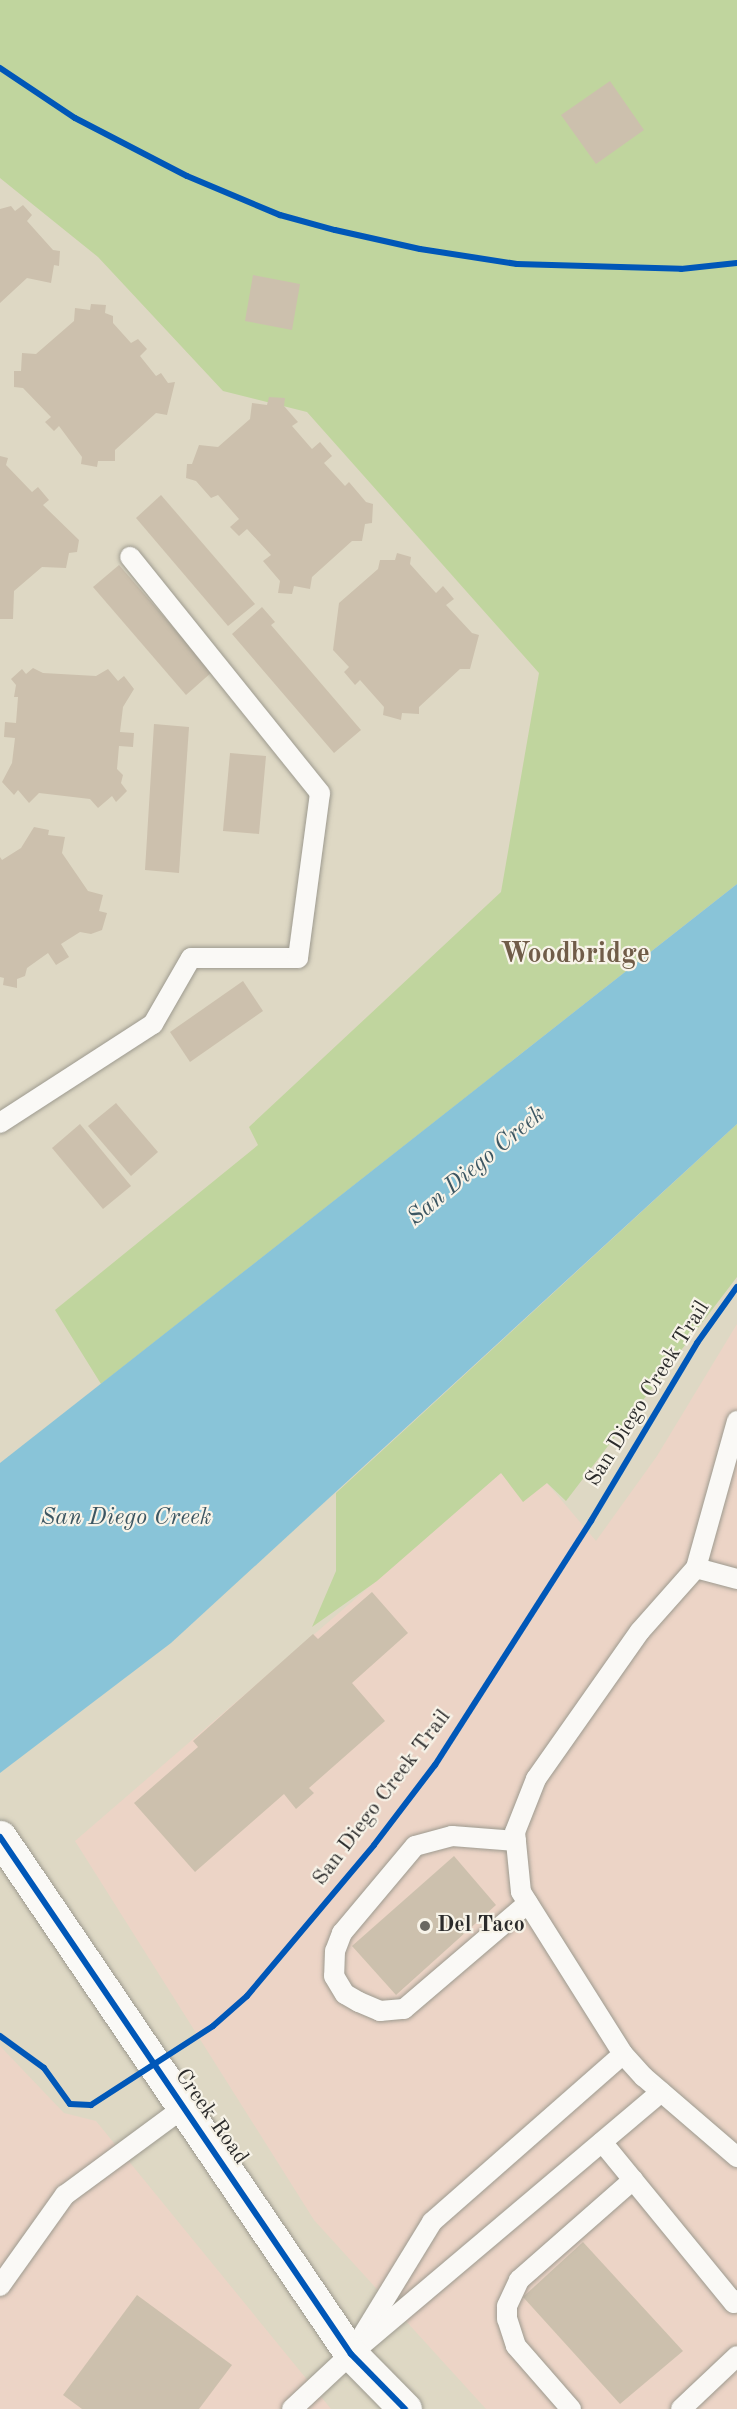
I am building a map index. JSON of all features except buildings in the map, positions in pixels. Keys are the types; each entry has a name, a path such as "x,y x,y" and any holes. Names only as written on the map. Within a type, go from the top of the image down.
{"street":[{"name":"Creek Road","path":"0,1837 351,2354 405,2409"}],"lane":[{"path":"0,1123 153,1024 191,958 297,958 320,793 130,557"},
{"path":"737,1421 696,1568 640,1631 536,1779 515,1832 521,1892 624,2054 661,2092 737,2157"},
{"path":"696,1568 737,1579"},
{"path":"516,1841 452,1836 415,1846 342,1933 335,1951 334,1976 345,1994 359,2002 380,2011 404,2009 528,1903"},
{"path":"351,2354 432,2222 624,2054"},
{"path":"292,2409 351,2354 661,2092"},
{"path":"0,2286 65,2195 183,2108"},
{"path":"602,2142 736,2304"},
{"path":"571,2409 516,2346 507,2319 507,2306 519,2280 633,2180"},
{"path":"681,2409 737,2356"}],"shaded area":[{"path":"737,1324 737,2409 486,2409 314,2220 75,1841 501,1473 547,1483 596,1541 657,1456"},
{"path":"0,2046 64,2113 96,2121 331,2409 0,2409"}],"green space":[{"path":"0,0 737,0 737,884 101,1384 55,1310 258,1145 249,1127 501,892 539,673 307,412 223,391 98,257 0,178"},
{"path":"737,1124 737,1277 566,1501 547,1483 523,1502 501,1473 377,1581 312,1627 336,1571 336,1493"}],"water":[{"name":"San Diego Creek","path":"737,884 737,1124 171,1643 0,1773 0,1463"}],"cycle path":[{"path":"0,68 75,118 187,176 280,215 335,230 420,249 517,264 681,269 737,263"},
{"name":"San Diego Creek Trail","path":"0,2036 44,2068 70,2104 91,2105 213,2026 247,1996 374,1845 435,1765 591,1521 697,1343 737,1287"},
{"path":"0,1837 351,2354 405,2409"}],"place":[{"name":"Del Taco","path":"425,1926"}],"district":[{"name":"Woodbridge","path":"575,955"}]}
